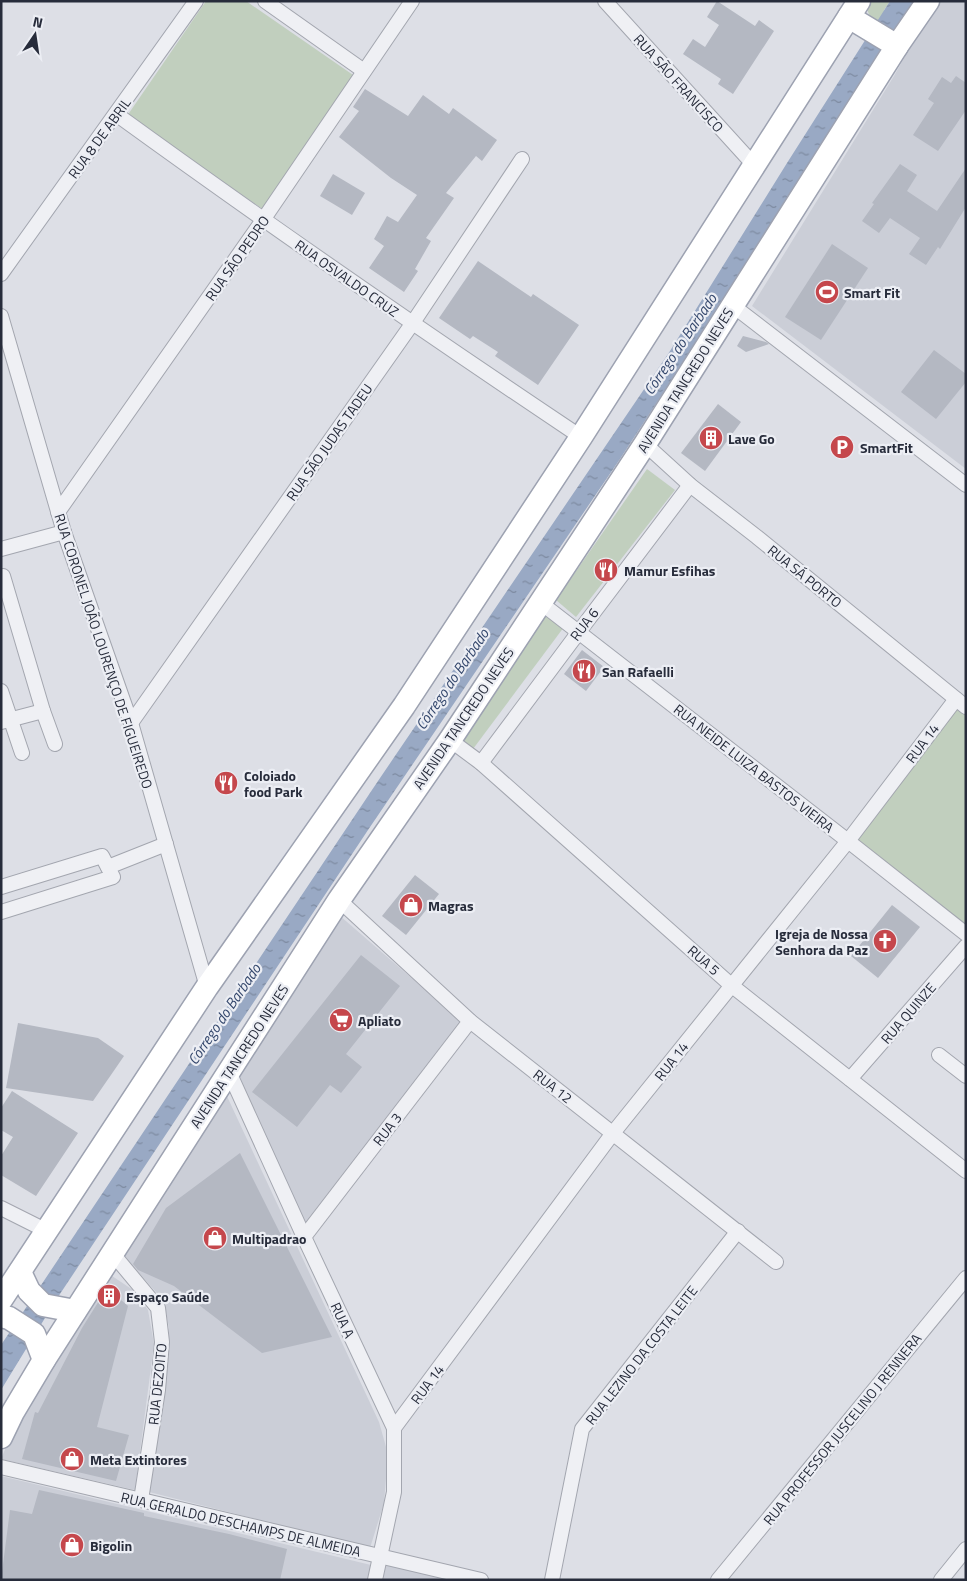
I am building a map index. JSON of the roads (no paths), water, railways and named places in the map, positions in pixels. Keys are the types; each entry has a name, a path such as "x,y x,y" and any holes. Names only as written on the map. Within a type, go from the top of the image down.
{"main road":[{"name":"AVENIDA TANCREDO NEVES","path":"1,1437 12,1412 44,1360 339,900 541,604 645,444 892,44 928,1"},
{"path":"44,1360 34,1334 4,1311 31,1289 47,1231 208,987 404,706 581,437 754,165 856,14 892,44"},
{"path":"31,1289 75,1311"}],"street":[{"name":"RUA 8 DE ABRIL","path":"1,274 196,1"},
{"path":"264,1 364,71"},
{"name":"RUA SÃO PEDRO","path":"58,512 264,220 412,1"},
{"name":"RUA SÃO FRANCISCO","path":"605,1 754,165"},
{"name":"RUA OSVALDO CRUZ","path":"116,114 412,324 581,437"},
{"name":"RUA SÃO JUDAS TADEU","path":"131,723 412,324 522,159"},
{"path":"732,305 966,485"},
{"name":"RUA CORONEL JOÃO LOURENÇO DE FIGUEIREDO","path":"1,316 64,532 131,723 208,987"},
{"name":"RUA SÁ PORTO","path":"645,444 690,485 961,703"},
{"name":"RUA 6","path":"481,763 690,485"},
{"path":"1,550 64,532"},
{"path":"3,576 43,711 55,744"},
{"name":"RUA NEIDE LUIZA BASTOS VIEIRA","path":"541,604 848,840 966,934"},
{"path":"1,690 6,721 22,753"},
{"name":"RUA 14","path":"394,1428 614,1134 731,985 961,703"},
{"path":"6,721 43,711"},
{"name":"RUA 5","path":"450,740 481,763 731,985 966,1171"},
{"path":"108,867 166,844"},
{"path":"1,888 102,856 112,877 1,912"},
{"name":"RUA 12","path":"339,900 470,1021 776,1262"},
{"name":"RUA QUINZE","path":"850,1079 966,946"},
{"name":"RUA 3","path":"304,1237 470,1021"},
{"path":"939,1055 966,1076"},
{"name":"RUA A","path":"229,1072 394,1428 394,1492 375,1580"},
{"path":"1,1208 47,1231"},
{"name":"RUA LEZINO DA COSTA LEITE","path":"552,1580 582,1429 738,1231"},
{"name":"RUA DEZOITO","path":"113,1254 158,1308 162,1342 158,1390 141,1500"},
{"name":"RUA PROFESSOR JUSCELINO J RENNERA","path":"718,1580 966,1278"},
{"name":"RUA GERALDO DESCHAMPS DE ALMEIDA","path":"1,1467 481,1580"},
{"path":"941,1580 966,1549"}],"water":[{"name":"Córrego do Barbado","path":"890,1 916,1 620,459 368,830 56,1300 1,1390 1,1345 378,781 670,351"}],"place":[{"name":"Smart Fit","path":"827,292"},
{"name":"Lave Go","path":"711,438"},
{"name":"SmartFit","path":"842,447"},
{"name":"Mamur Esfihas","path":"606,570"},
{"name":"San Rafaelli","path":"584,671"},
{"name":"Coloiado food Park","path":"226,783"},
{"name":"Magras","path":"411,905"},
{"name":"Igreja de Nossa Senhora da Paz","path":"885,941"},
{"name":"Apliato","path":"341,1020"},
{"name":"Multipadrao","path":"215,1238"},
{"name":"Espaço Saúde","path":"109,1296"},
{"name":"Meta Extintores","path":"72,1459"},
{"name":"Bigolin","path":"72,1545"}]}
